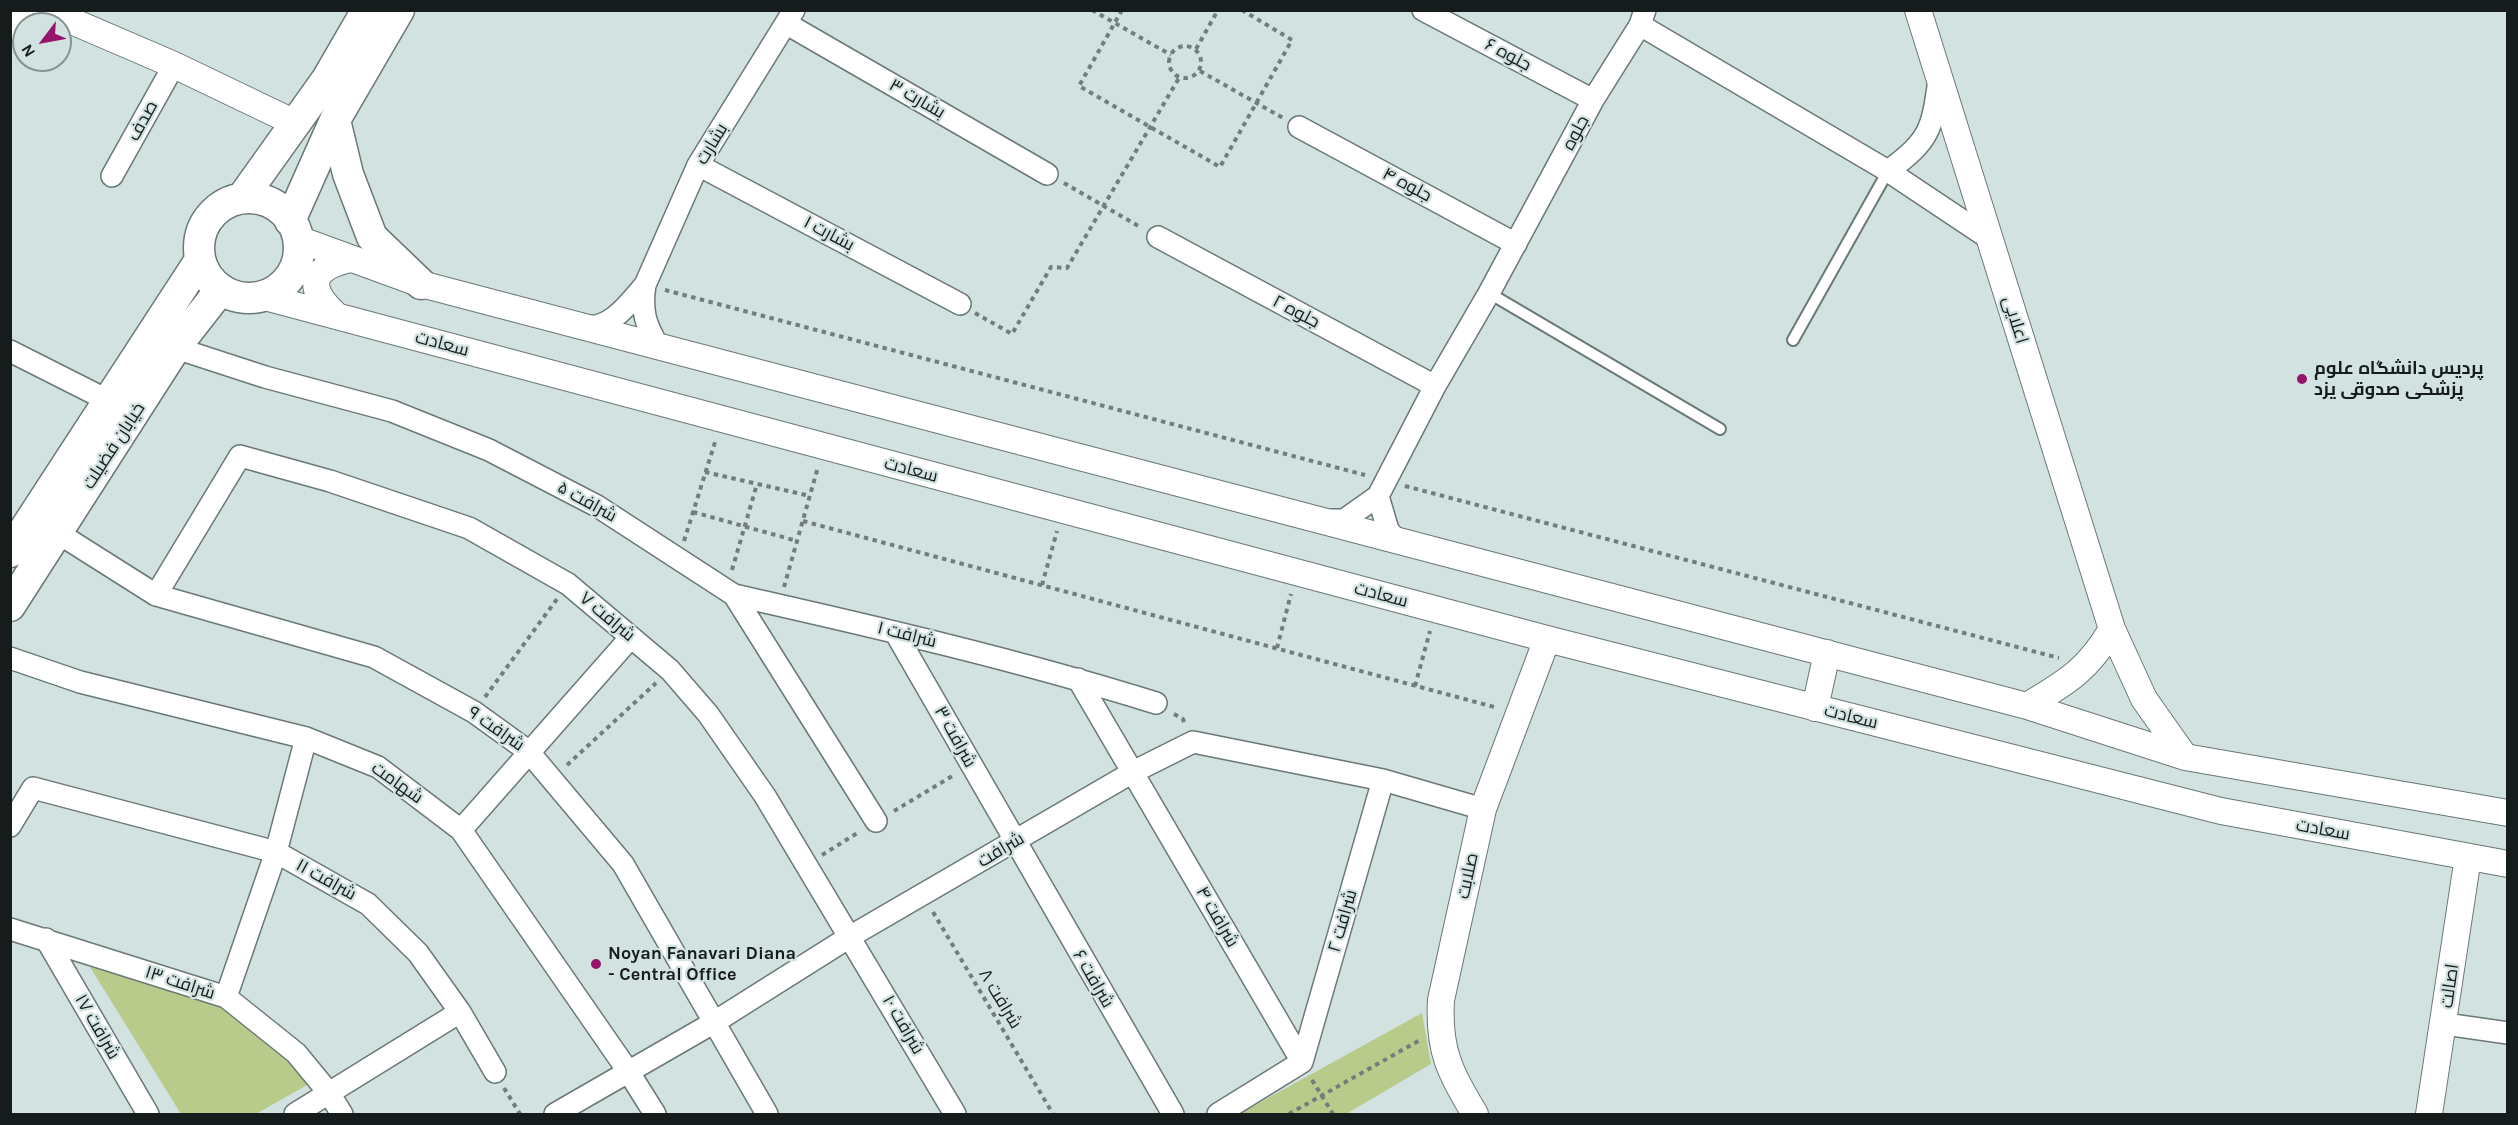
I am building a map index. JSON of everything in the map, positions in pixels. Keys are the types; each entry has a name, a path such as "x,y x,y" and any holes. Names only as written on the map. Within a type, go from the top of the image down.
{"main road":[{"path":"242,198 327,79 367,10"},
{"path":"294,230 273,204 259,199 242,198 218,208 208,218 201,231 200,260 212,281 221,289 240,297 261,296 280,285 294,268 294,230 335,120 399,10"},
{"path":"335,120 348,174 372,237 421,284"},
{"name":"خیابان فضیلت","path":"10,552 200,260"},
{"name":"خیابان فضیلت","path":"10,606 176,348 221,289"}],"street":[{"path":"10,30 23,10"},
{"path":"46,10 174,65 295,123"},
{"name":"جلوه ۶","path":"1423,10 1593,100"},
{"name":"اعلایی","path":"1918,10 2112,629 2144,699 2185,757"},
{"name":"بشارت","path":"645,285 698,165 790,17"},
{"name":"بشارت ۳","path":"790,17 1047,174"},
{"name":"جلوه","path":"1378,496 1434,386 1489,293 1593,100 1642,18 1888,171 1990,238"},
{"name":"صدف","path":"112,176 174,65"},
{"path":"1888,171 1917,150 1933,122 1939,79"},
{"name":"جلوه ۴","path":"1299,127 1516,244"},
{"name":"بشارت ۱","path":"698,165 960,304"},
{"path":"294,230 351,258 421,284 2027,706 2185,757 2508,813"},
{"name":"جلوه ۲","path":"1158,237 1434,386"},
{"path":"337,316 321,299 316,279 320,270 331,263 351,258"},
{"path":"575,325 595,328 619,315 645,285"},
{"path":"645,285 642,308 647,328 659,347"},
{"name":"سعادت","path":"261,296 1436,610 2221,812 2508,864"},
{"name":"شرافت ۵","path":"176,348 265,377 392,411 489,450 597,506 734,595 876,821"},
{"path":"10,351 109,401"},
{"name":"شرافت ۷","path":"156,595 240,456 330,481 469,528 568,584 670,670 708,714 765,796 851,936"},
{"path":"1321,521 1344,520 1378,496 1388,530 1398,541"},
{"name":"شرافت ۹","path":"58,533 156,595 374,657 474,712 528,752 623,864 767,1114"},
{"name":"شرافت ۱","path":"734,595 895,632 1078,679 1156,703"},
{"path":"2027,706 2070,680 2097,654 2112,629"},
{"name":"شرافت ۳","path":"895,632 1014,843"},
{"path":"461,830 631,637"},
{"name":"صلابت","path":"1475,1114 1451,1074 1439,1029 1441,1000 1483,809 1547,639"},
{"path":"1815,708 1827,653"},
{"name":"شهامت","path":"10,658 80,682 306,738 378,767 461,830 628,1071 655,1114"},
{"path":"1078,679 1133,772"},
{"path":"226,998 276,852 306,738"},
{"path":"1193,742 1383,780 1483,809"},
{"name":"شرافت","path":"555,1114 713,1023 851,936 1133,772 1193,742"},
{"name":"شرافت ۴","path":"1133,772 1302,1062"},
{"name":"شرافت ۲","path":"1302,1062 1383,780"},
{"name":"شرافت ۱۱","path":"10,826 33,788 276,852 369,904 418,953 460,1012 495,1072"},
{"name":"شرافت ۶","path":"1014,843 1173,1114"},
{"name":"اصالت","path":"2429,1114 2445,1024 2468,857"},
{"name":"شرافت ۱۳","path":"10,928 226,998 296,1053 329,1093 342,1114"},
{"name":"شرافت ۱۰","path":"851,936 955,1114"},
{"name":"شرافت ۱۷","path":"46,939 148,1114"},
{"path":"295,1114 460,1012"},
{"path":"2445,1024 2508,1033"},
{"path":"1218,1114 1302,1062"}],"lane":[{"path":"1793,340 1888,171"},
{"path":"1489,293 1720,429"}],"path":[{"path":"1092,10 1171,55"},
{"path":"1122,10 1079,86 1220,167 1292,40 1242,10"},
{"path":"1197,49 1218,10"},
{"path":"1186,45 1197,49 1202,59 1200,71 1191,78 1179,78 1170,70 1168,58 1175,48 1186,45"},
{"path":"1200,71 1299,127"},
{"path":"960,304 1012,334 1051,267 1067,268 1179,78"},
{"path":"1047,174 1158,237"},
{"path":"679,559 722,419"},
{"path":"780,605 823,446"},
{"path":"705,472 810,496"},
{"path":"734,595 731,575 756,484"},
{"path":"1042,585 1062,510"},
{"path":"693,512 797,541"},
{"path":"802,521 1519,714"},
{"path":"1276,648 1297,573"},
{"path":"474,712 568,584"},
{"path":"1415,686 1436,610"},
{"path":"552,779 670,670"},
{"path":"1156,703 1183,719 1193,742"},
{"name":"شرافت ۸","path":"923,896 1053,1114"},
{"path":"1289,1114 1439,1029"},
{"path":"1302,1062 1320,1096 1333,1114"},
{"path":"495,1072 520,1114"}],"green space":[{"path":"90,967 220,1001 321,1077 256,1114 181,1114"},
{"path":"1422,1013 1431,1064 1346,1114 1239,1114"}],"place":[{"name":"پردیس دانشگاه علوم پزشکی صدوقی یزد","path":"2302,379"},
{"name":"Noyan Fanavari Diana - Central Office","path":"596,964"}]}
